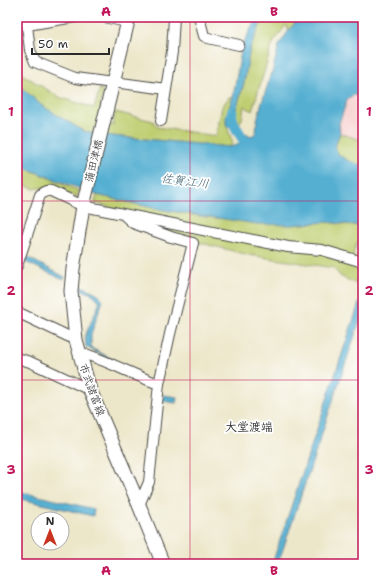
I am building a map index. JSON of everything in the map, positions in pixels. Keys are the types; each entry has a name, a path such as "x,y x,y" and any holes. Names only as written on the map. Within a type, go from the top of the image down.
{"main road":[{"path":"113,83 128,20"},
{"name":"蒲田津橋","path":"83,206 113,83"},
{"name":"市武諸富線","path":"83,206 71,291 77,346 90,390 163,564"}],"street":[{"path":"75,17 26,21 30,50 35,62 75,78 113,83 121,82 166,89"},
{"path":"104,17 128,20"},
{"path":"161,121 172,52 174,17"},
{"path":"197,17 204,36 239,45"},
{"path":"19,260 40,195 43,192 51,191 83,206 288,247 322,250 363,262"},
{"path":"124,215 132,223 193,243 159,384 149,482 139,505"},
{"path":"17,312 95,357 159,384"},
{"path":"17,358 30,362 90,390"}],"shaded area":[{"path":"363,84 363,141 340,133 339,123 348,98 359,95"}],"green space":[{"path":"267,17 300,17 289,30 286,25 273,43 252,111 244,106 242,119 239,124 235,113 244,83 250,48 261,23"},
{"path":"17,71 59,97 94,108 100,88 103,90 98,122 113,126 115,112 153,121 157,127 216,136 222,107 229,97 233,97 228,111 226,124 233,142 230,147 112,136 83,131 41,105 17,83"},
{"path":"340,133 363,141 363,166 341,157 338,153 336,150 336,143"},
{"path":"17,164 79,191 77,197 48,187 34,189 17,182"},
{"path":"97,195 158,209 205,217 291,225 326,222 360,226 363,229 363,244 357,242 353,254 363,267 363,287 340,276 334,268 249,255 197,242 134,221 127,212 95,203"}],"water":[{"path":"257,17 267,17 261,23 250,48 244,83 235,113 239,124 231,129 226,125 226,116 233,97 242,46"},
{"name":"佐賀江川","path":"300,17 363,17 363,84 359,95 354,95 348,98 339,123 340,133 335,146 338,154 347,160 363,166 363,226 326,222 291,225 257,224 158,209 97,195 17,165 17,83 41,105 83,131 112,136 230,147 241,143 239,139 246,133 251,136 256,133 257,120 279,45"},
{"path":"17,252 65,277 64,280 17,258"},
{"path":"81,286 97,293 103,300 91,334 91,348 116,361 115,362 86,347 85,336 100,302 94,295 81,289"},
{"path":"359,303 363,304 363,311 278,564 272,564"},
{"path":"163,395 177,397 176,403 162,401"},
{"path":"17,491 94,509 93,516 17,498"}],"waterway":[{"path":"232,112 233,121 249,148"}],"district":[{"name":"大堂渡端","path":"249,427"}]}
